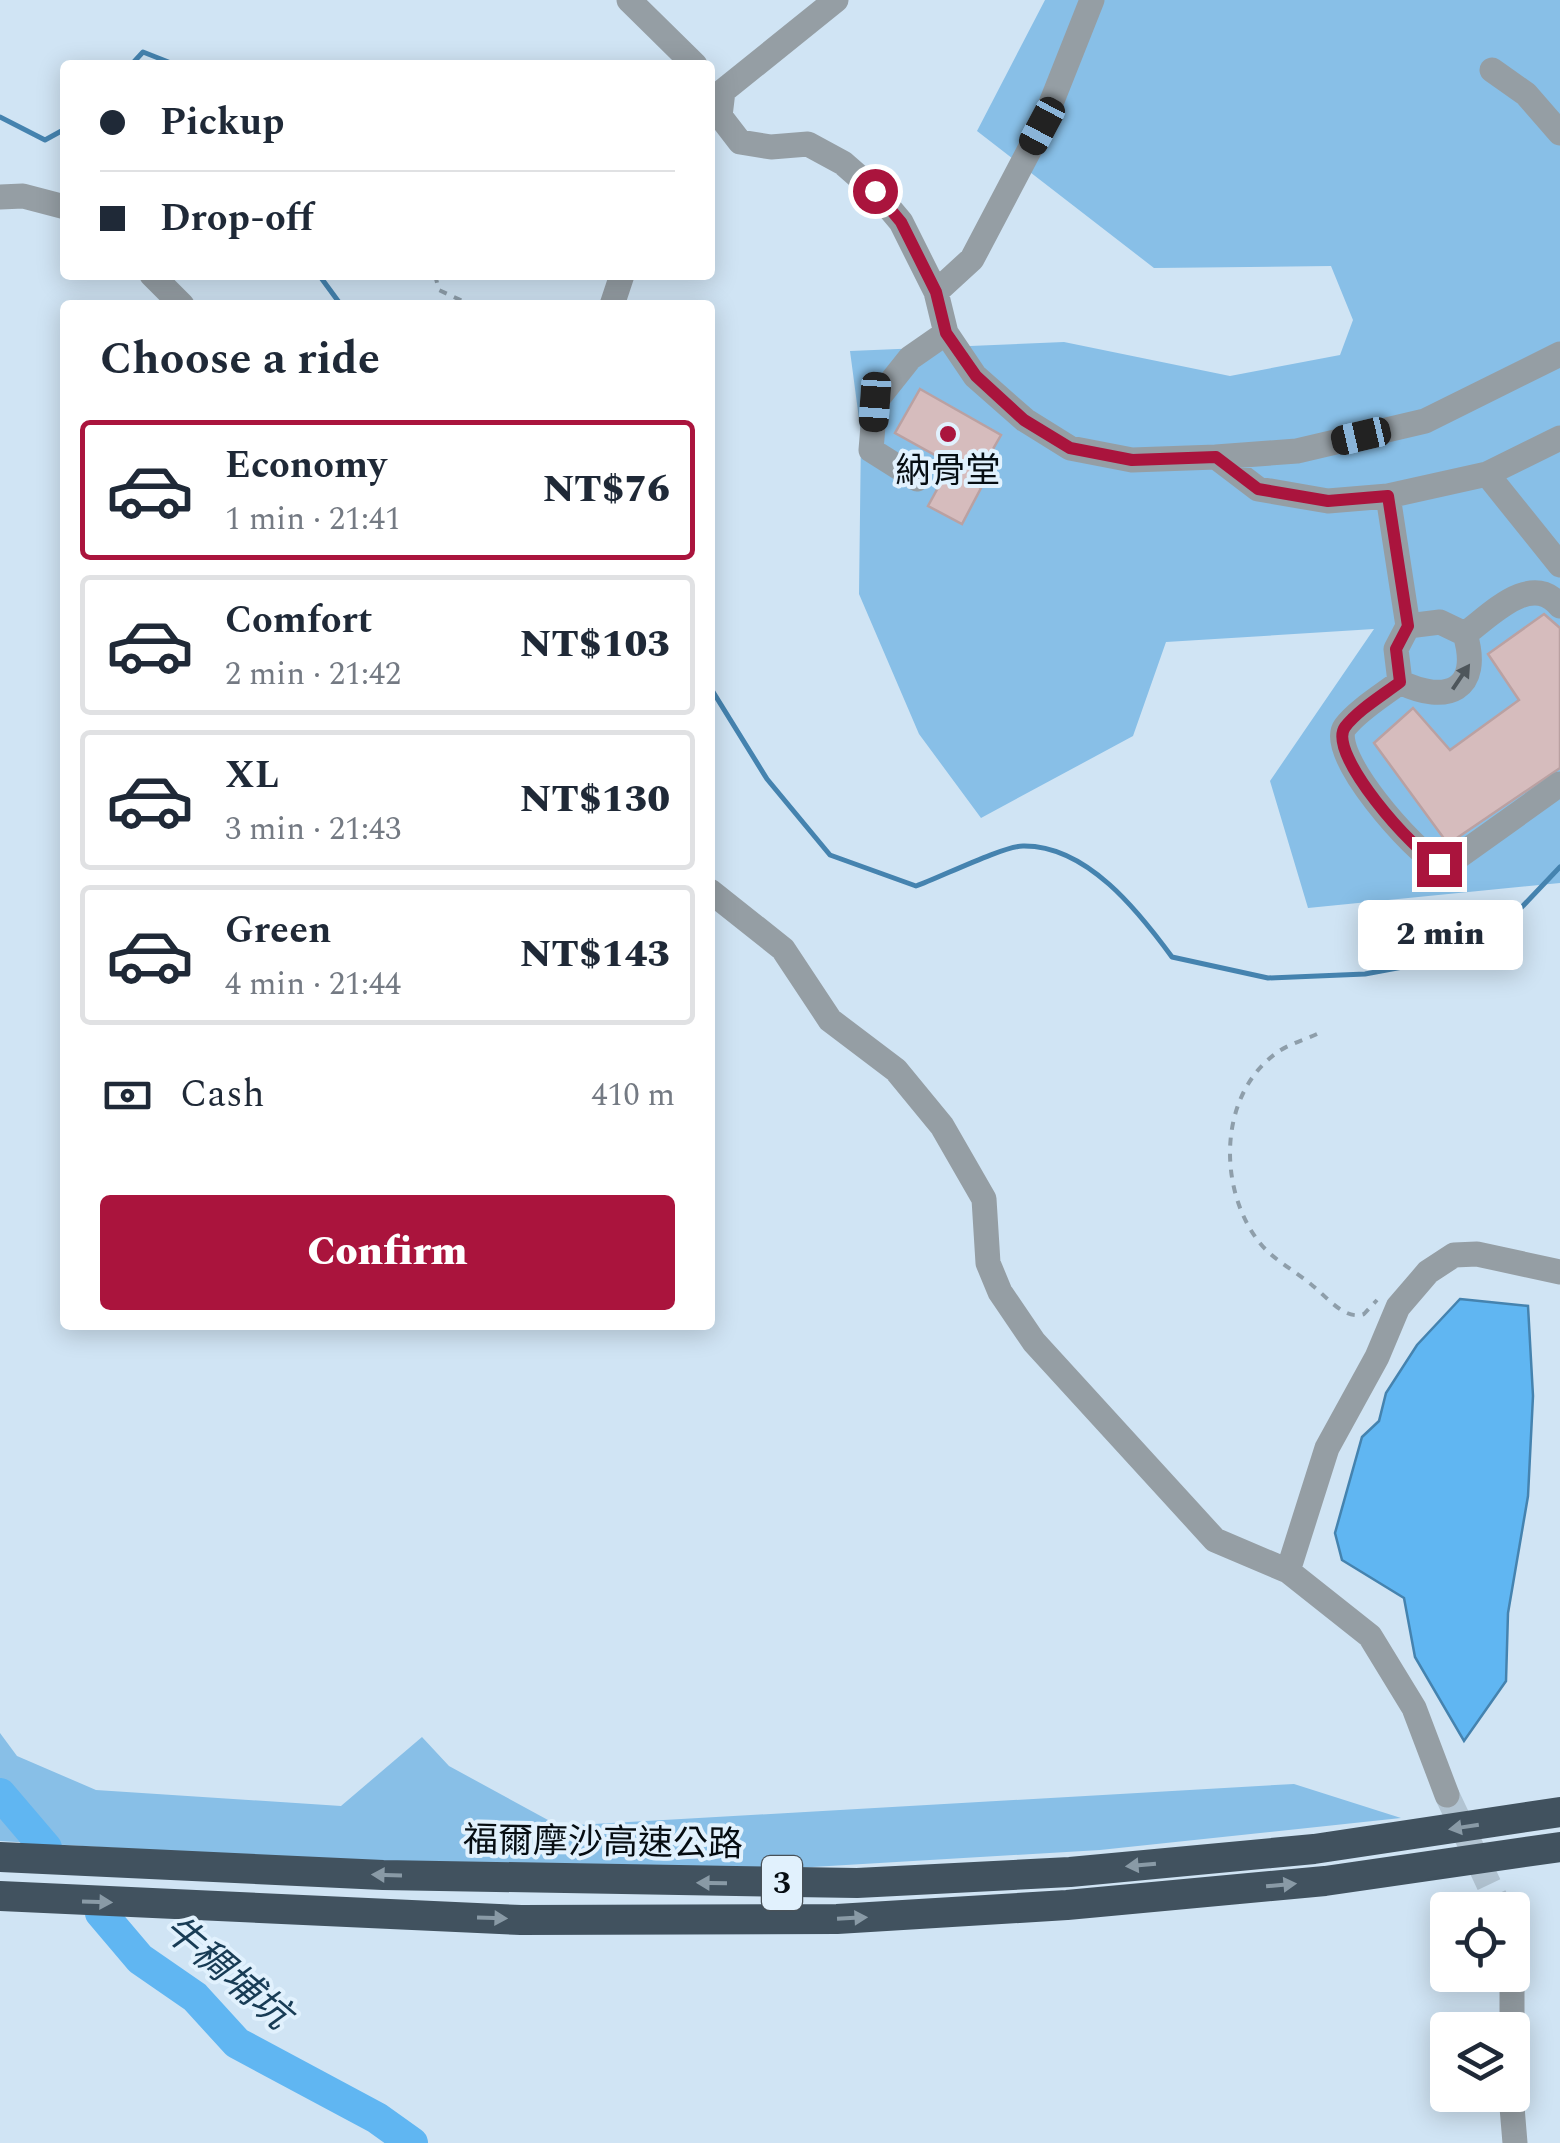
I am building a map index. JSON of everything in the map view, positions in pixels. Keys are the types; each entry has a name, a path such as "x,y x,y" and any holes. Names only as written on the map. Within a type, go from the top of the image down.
{"highway":[{"name":"福爾摩沙高速公路","path":"0,1857 383,1876 857,1884 1070,1872 1314,1849 1560,1812"},
{"name":"3","path":"0,1896 521,1920 836,1920 1067,1905 1305,1882 1560,1847"}],"street":[{"path":"629,0 690,60"},
{"path":"836,0 716,103 740,142 771,147 808,144 843,162 901,222 936,292 946,333 976,376 1024,420 1070,448 1132,460 1297,451 1425,421 1560,354"},
{"path":"936,292 972,259 1042,126 1092,0"},
{"path":"1492,70 1526,94 1560,134"},
{"path":"0,197 23,196 60,206"},
{"path":"157,280 177,300"},
{"path":"917,479 871,450 875,402 910,358 946,333"},
{"path":"1216,457 1258,489 1328,501 1388,496 1487,474 1560,438"},
{"path":"1487,474 1560,566"},
{"path":"1388,496 1408,626 1396,649 1400,682"},
{"path":"1465,634 1514,598 1534,591 1550,594 1560,606"},
{"path":"1400,682 1426,694 1449,693 1465,680 1472,659 1465,634 1440,622 1408,626"},
{"path":"1400,682 1344,728 1340,744 1350,765 1421,856 1439,864 1456,859 1523,806 1560,784"},
{"path":"1523,806 1560,796"},
{"path":"715,895 783,949 830,1020 896,1070 942,1126 984,1199 988,1263 1000,1292 1034,1342 1216,1540 1288,1571 1370,1636 1414,1708 1447,1795"},
{"path":"1288,1571 1327,1448 1377,1358 1398,1307 1428,1272 1454,1255 1477,1254 1560,1272"},
{"path":"1512,2112 1515,2143"}],"path":[{"path":"436,280 439,290 460,300"},
{"path":"1317,1034 1274,1054 1230,1118 1228,1137 1237,1192 1244,1217 1261,1245 1346,1313 1364,1314 1385,1291"}],"shaded area":[{"path":"1045,0 1560,0 1560,883 1308,908 1270,781 1374,629 1166,642 1133,736 981,818 919,734 859,594 861,434 850,351 1064,342 1230,376 1340,355 1353,320 1331,266 1154,268 977,131"},
{"path":"1460,1299 1528,1306 1533,1396 1528,1496 1508,1613 1506,1681 1464,1741 1415,1657 1404,1598 1342,1560 1335,1533 1362,1437 1379,1421 1386,1393 1417,1345"},
{"path":"0,1733 17,1756 96,1790 341,1806 422,1737 449,1766 559,1826 1294,1784 1401,1818 1100,1850 711,1873 396,1865 0,1841"}],"building":[{"name":"納骨堂","path":"920,389 1001,435 973,484 981,488 962,524 928,506 951,464 895,433"},
{"path":"1544,614 1560,628 1560,768 1448,844 1374,743 1413,708 1450,750 1519,700 1488,654"}],"waterway":[{"path":"136,60 143,52 163,60"},
{"path":"0,117 45,140 60,132"},
{"path":"323,280 337,300"},
{"path":"715,695 767,779 830,855 916,886 1014,847 1046,849 1069,857 1109,884 1172,957 1268,978 1365,974 1478,953 1560,867"},
{"name":"牛稠埔坑","path":"0,1794 46,1848"},
{"name":"牛稠埔坑","path":"101,1913 140,1959 195,1997 237,2043 377,2118 412,2143"}],"tunnel":[{"path":"1447,1795 1492,1892"}],"place":[{"name":"納骨堂","path":"948,434"}],"route":[{"path":"875,191 901,222 936,292 946,333 976,376 1024,420 1070,448 1132,460 1216,457 1258,489 1328,501 1388,496 1408,626 1396,649 1400,682 1344,728 1340,744 1350,765 1421,856 1439,864"}]}
